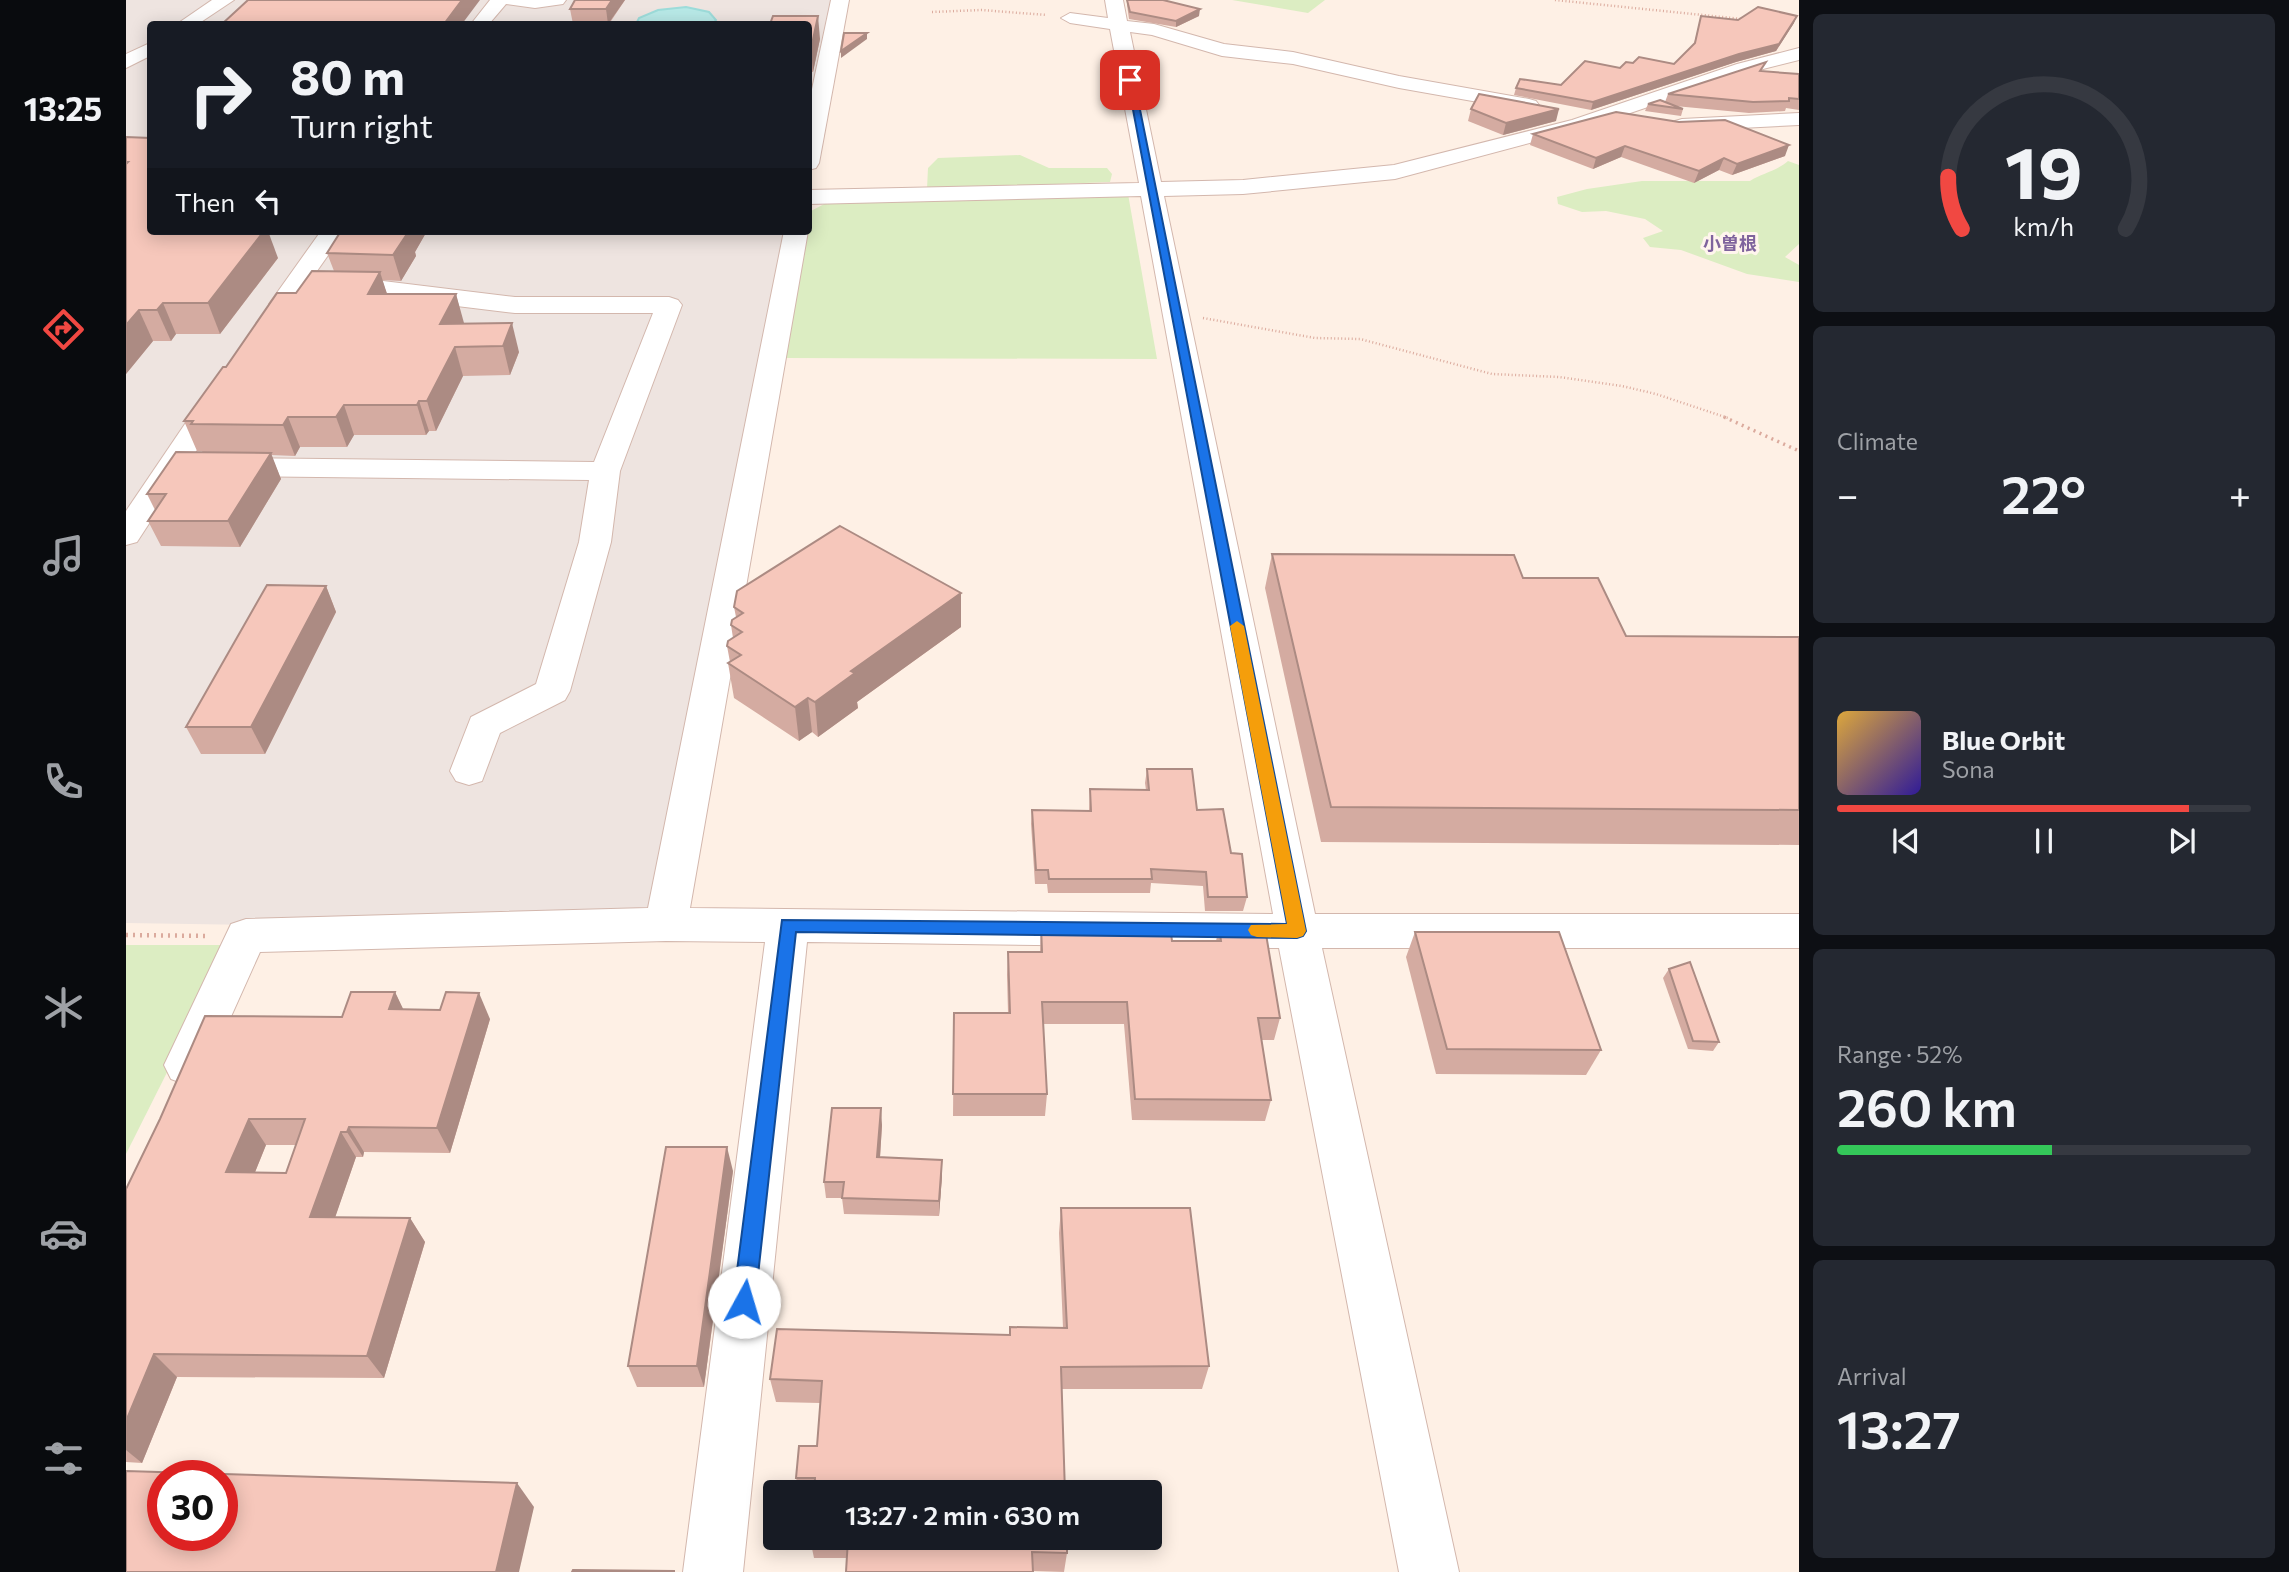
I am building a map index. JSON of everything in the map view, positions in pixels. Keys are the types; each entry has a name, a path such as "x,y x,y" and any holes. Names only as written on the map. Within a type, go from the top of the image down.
{"street":[{"path":"191,21 225,0"},
{"path":"482,21 500,0"},
{"path":"512,0 535,3 557,0"},
{"path":"812,143 840,0"},
{"path":"1070,18 1117,13 1154,30 1222,50 1293,58 1399,82 1601,117 1720,125 1799,120"},
{"path":"1117,13 1297,931 1429,1572"},
{"path":"126,62 147,51"},
{"path":"812,197 1152,190 1299,183 1395,172 1601,117 1744,68 1799,54"},
{"path":"126,72 147,72"},
{"path":"1765,101 1773,121"},
{"path":"269,323 330,235"},
{"path":"666,924 795,235"},
{"path":"292,289 383,289 515,304 668,305 605,471 595,542 552,691 484,726 468,771"},
{"path":"126,535 169,466 238,367"},
{"path":"169,466 605,471"},
{"path":"172,1100 246,936 666,924 1297,931 1799,931"},
{"path":"713,1572 788,925"}],"path":[{"path":"1555,0 1742,19"},
{"path":"932,12 981,10 1070,18"},
{"path":"1176,318 1208,318 1315,338 1360,339 1492,374 1559,377 1622,386 1656,394 1725,417 1799,451"},
{"path":"126,934 246,936"}],"shaded area":[{"path":"126,0 832,0 812,96 812,21 147,21 147,235 783,235 649,912 255,925 126,923"}],"green space":[{"path":"1232,0 1325,0 1308,13"},
{"path":"1020,155 1049,168 1107,168 1112,174 1110,182 927,189 928,168 938,158"},
{"path":"1788,161 1799,165 1799,244 1785,257 1799,265 1799,282 1747,274 1681,250 1650,247 1643,238 1663,231 1645,219 1606,211 1582,212 1558,204 1557,197 1587,189 1642,181 1750,181"},
{"path":"1128,194 1157,359 785,358 804,235 812,235 812,210 830,201"},
{"path":"126,945 231,945 126,1154"}],"water":[{"path":"686,7 709,12 716,20 638,21 658,10"}],"building":[{"path":"248,0 462,0 446,21 225,21"},
{"path":"575,0 612,0 606,9 570,9"},
{"path":"1127,0 1163,0 1200,9 1176,21 1130,12"},
{"path":"1758,7 1797,16 1779,44 1739,54 1593,102 1516,88 1520,79 1561,85 1585,61 1620,68 1626,62 1633,63 1639,57 1674,64 1695,43 1701,16 1738,20"},
{"path":"773,16 818,16 812,44 812,21 771,21"},
{"path":"844,33 867,33 841,51"},
{"path":"1766,62 1760,71 1799,74 1799,99 1753,102 1668,94"},
{"path":"1479,94 1559,109 1506,123 1471,109"},
{"path":"1660,100 1683,109 1648,104"},
{"path":"1616,112 1679,122 1725,120 1789,145 1737,164 1724,158 1699,171 1625,146 1596,158 1533,134"},
{"path":"126,137 147,138 147,235 261,235 208,303 163,303 157,310 139,310 126,325"},
{"path":"338,235 406,235 393,255 327,253"},
{"path":"312,271 380,272 368,294 456,294 440,324 512,323 503,346 455,347 427,401 419,401 417,405 344,405 336,417 288,417 283,425 191,424 193,421 184,421 223,367 226,367 277,293 296,293"},
{"path":"176,452 271,453 228,521 148,521 166,494 147,494"},
{"path":"840,526 961,593 851,671 855,673 815,702 808,698 795,707 728,663 741,655 727,646 728,641 742,632 731,625 732,620 743,613 734,607 737,591"},
{"path":"1272,554 1514,555 1523,578 1598,578 1626,636 1799,637 1799,810 1331,807"},
{"path":"267,585 326,586 251,727 186,727"},
{"path":"1147,769 1192,769 1197,810 1223,809 1231,853 1242,854 1247,897 1208,897 1206,872 1151,869 1152,879 1049,879 1048,870 1036,870 1032,810 1091,811 1090,789 1149,790"},
{"path":"1041,925 1127,926 1128,934 1171,933 1172,941 1221,941 1219,927 1265,928 1280,1018 1258,1018 1271,1100 1135,1099 1127,1002 1042,1002 1047,1094 953,1094 954,1013 1010,1013 1008,952 1042,952"},
{"path":"1415,932 1559,932 1601,1050 1447,1049"},
{"path":"1690,962 1719,1042 1693,1041 1669,969"},
{"path":"351,992 395,992 389,1009 440,1010 446,992 479,993 437,1128 349,1127 347,1132 341,1132 310,1217 410,1218 367,1356 154,1354 126,1421 126,1189 205,1016 342,1017","holes":["249,1119 305,1119 286,1173 226,1172"]},
{"path":"832,1108 881,1108 877,1157 942,1160 939,1201 842,1198 844,1182 824,1182"},
{"path":"666,1147 727,1147 697,1366 628,1366"},
{"path":"1061,1208 1190,1208 1209,1366 1061,1367 1065,1480 796,1478 799,1446 817,1446 822,1381 770,1379 777,1329 1010,1335 1010,1327 1067,1328"},
{"path":"126,1471 147,1472 147,1551 238,1551 238,1474 517,1483 496,1572 126,1572"},
{"path":"847,1550 1067,1550 1067,1553 1032,1552 1033,1572 846,1572"},
{"path":"573,1570 675,1571 572,1572"}],"slow traffic":[{"path":"1237,626 1297,931 1257,930"}],"district":[{"name":"小曽根","path":"1730,243"}],"route":[{"path":"744,1302 788,925 1297,931 1130,80"}]}
